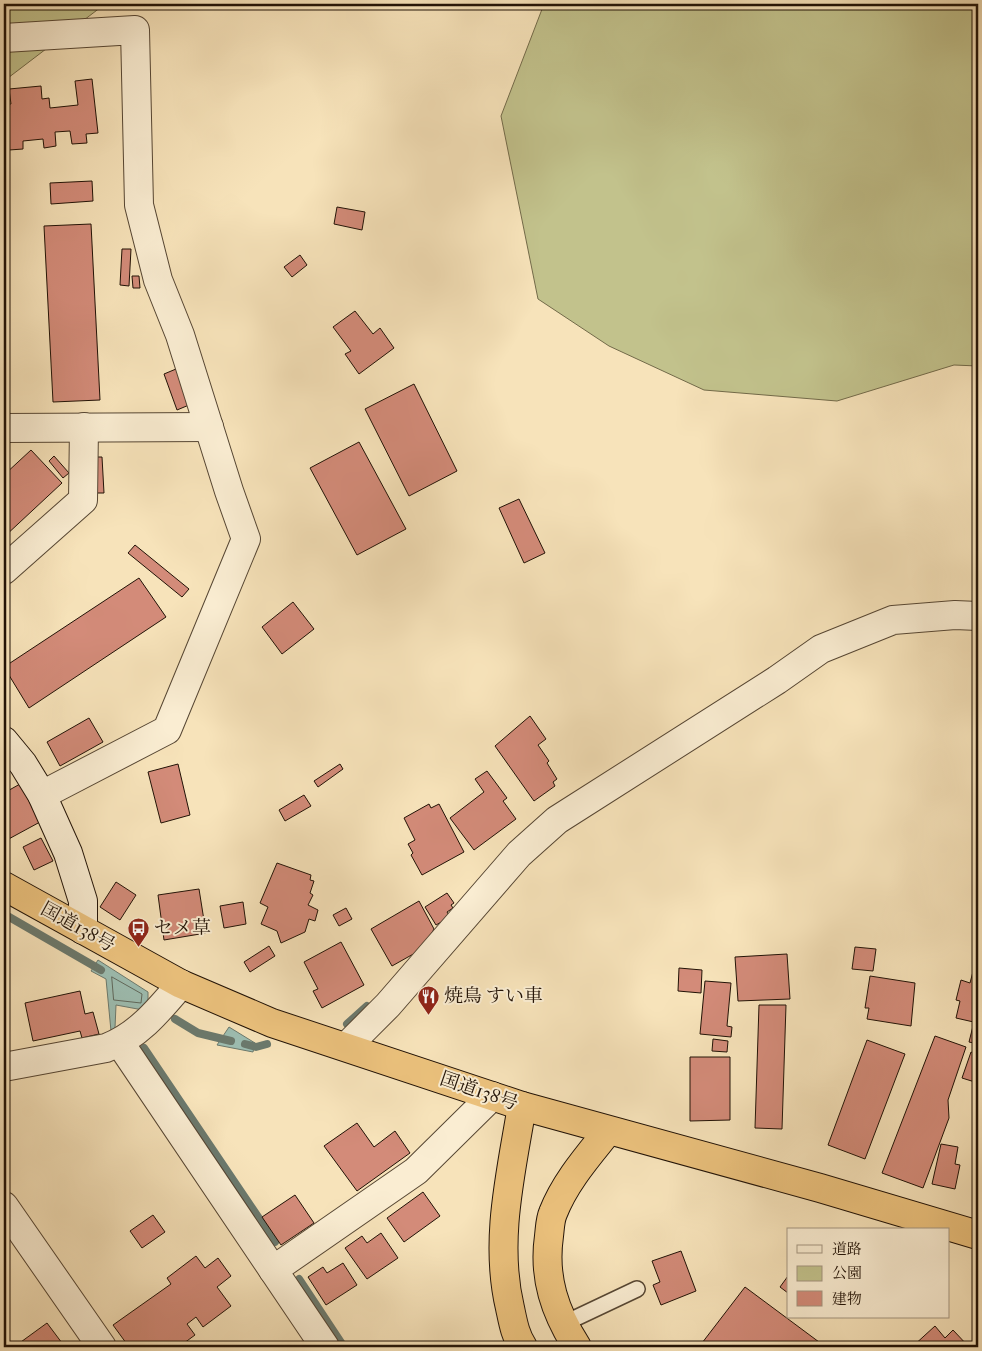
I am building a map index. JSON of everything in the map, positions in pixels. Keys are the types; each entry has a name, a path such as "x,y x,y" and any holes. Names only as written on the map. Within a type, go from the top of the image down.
{"highway":[{"name":"国道138号","path":"4,886 180,984 272,1023 347,1046 522,1106 820,1188 978,1235"},
{"path":"522,1106 510,1177 504,1235 504,1282 516,1337 523,1347"},
{"path":"577,1347 563,1324 553,1296 546,1258 552,1214 573,1175 608,1131"}],"street":[{"path":"4,38 135,30 139,205 158,280 180,335 246,539 167,730 42,795"},
{"path":"4,570 83,500 84,427"},
{"path":"4,428 209,427"},
{"path":"347,1046 388,1005 519,854 557,820 777,680 821,649 893,620 955,615 978,616"},
{"path":"4,741 23,764 42,795 68,853 84,901 83,930"},
{"path":"4,1067 106,1048 120,1043 153,1017 180,984"},
{"path":"120,1043 325,1347"},
{"path":"273,1270 416,1171 492,1096"},
{"path":"4,1206 15,1239 102,1347"}],"lane":[{"path":"563,1324 637,1290"}],"green space":[{"path":"4,4 105,4 4,81"},
{"path":"544,4 978,4 978,366 954,365 837,401 704,390 609,346 538,299 501,116"}],"water":[{"path":"98,960 148,992 148,1002 143,1010 116,1005 115,1028 111,1031 106,979 91,971"},
{"path":"229,1027 255,1043 253,1052 217,1045"}],"building":[{"path":"92,79 98,133 86,134 87,143 72,144 70,131 55,132 56,146 44,148 43,139 23,141 23,149 9,150 8,136 4,136 4,114 7,114 6,104 11,104 9,89 41,86 42,99 49,98 50,108 78,105 75,81"},
{"path":"92,181 93,201 51,204 50,183"},
{"path":"337,207 365,212 362,230 334,224"},
{"path":"91,224 100,400 53,402 44,226"},
{"path":"122,249 131,249 129,286 120,285"},
{"path":"300,255 307,265 292,277 284,267"},
{"path":"132,276 139,276 140,288 133,288"},
{"path":"355,311 373,334 380,328 394,348 359,374 345,354 351,351 333,327"},
{"path":"176,369 189,405 177,410 164,374"},
{"path":"414,384 457,471 409,496 365,409"},
{"path":"359,442 406,529 357,555 310,468"},
{"path":"31,450 62,483 4,537 4,475"},
{"path":"54,456 69,473 63,478 49,461"},
{"path":"90,457 102,457 104,493 92,493"},
{"path":"519,499 545,553 524,563 499,508"},
{"path":"135,545 189,589 182,597 128,553"},
{"path":"139,578 166,617 29,708 4,667"},
{"path":"293,602 314,629 282,654 262,627"},
{"path":"530,716 546,739 538,745 549,761 547,763 557,779 553,782 555,786 534,801 495,746"},
{"path":"89,718 103,742 60,766 47,742"},
{"path":"178,764 190,815 161,823 148,772"},
{"path":"340,764 343,769 318,787 314,781"},
{"path":"487,771 507,798 503,801 516,819 474,850 450,818 484,792 475,779"},
{"path":"20,784 40,822 5,841 4,793"},
{"path":"304,795 311,806 285,821 279,810"},
{"path":"429,804 431,808 439,804 464,852 422,875 411,855 413,853 408,844 415,840 404,818"},
{"path":"41,838 53,861 34,870 23,847"},
{"path":"277,863 311,875 310,880 314,881 310,893 313,895 308,905 318,910 315,921 309,919 305,932 281,943 277,931 261,924 268,907 260,903"},
{"path":"116,882 136,895 120,920 100,907"},
{"path":"199,889 206,933 164,940 158,895"},
{"path":"447,893 454,903 451,905 453,908 447,912 450,917 436,925 425,907"},
{"path":"419,901 434,929 424,948 392,966 371,929"},
{"path":"243,902 246,924 224,928 220,906"},
{"path":"346,908 352,919 339,926 333,915"},
{"path":"341,942 364,985 322,1008 313,991 318,989 304,962"},
{"path":"269,946 275,956 250,972 244,962"},
{"path":"855,947 876,949 873,971 852,969"},
{"path":"787,954 790,999 738,1001 735,957"},
{"path":"976,960 978,961 978,1023 956,1018 960,1001 956,1000 961,980 970,983"},
{"path":"679,968 702,970 701,993 678,991"},
{"path":"870,976 915,983 911,1026 867,1019 869,1008 865,1008"},
{"path":"705,981 731,983 727,1026 732,1027 731,1037 700,1034"},
{"path":"80,991 85,1014 93,1012 99,1034 82,1038 80,1031 33,1041 25,1003"},
{"path":"759,1005 786,1005 782,1129 755,1128"},
{"path":"973,1026 978,1028 978,1044 969,1042"},
{"path":"935,1036 966,1047 948,1100 949,1118 923,1188 882,1173"},
{"path":"713,1039 728,1041 727,1052 712,1051"},
{"path":"867,1040 905,1054 865,1159 828,1145"},
{"path":"971,1052 978,1055 978,1083 962,1078"},
{"path":"690,1057 730,1057 730,1120 690,1121"},
{"path":"357,1123 374,1147 395,1131 410,1153 357,1191 324,1146"},
{"path":"941,1144 958,1147 955,1164 960,1165 955,1189 932,1184"},
{"path":"423,1192 440,1216 404,1242 387,1218"},
{"path":"295,1195 314,1223 281,1245 262,1217"},
{"path":"153,1215 165,1232 142,1248 130,1231"},
{"path":"381,1233 398,1258 367,1279 345,1248 362,1236 367,1243"},
{"path":"681,1251 696,1291 661,1305 653,1285 660,1282 652,1261"},
{"path":"196,1256 205,1268 218,1258 231,1276 217,1287 231,1306 203,1327 196,1317 187,1324 195,1335 180,1346 177,1342 170,1347 129,1347 113,1325 171,1284 167,1278"},
{"path":"343,1263 357,1285 326,1305 308,1277 323,1267 327,1273"},
{"path":"787,1277 787,1292 780,1287"},
{"path":"745,1287 819,1342 815,1347 708,1347 702,1343"},
{"path":"47,1323 65,1347 14,1347"},
{"path":"935,1326 945,1338 953,1330 969,1347 912,1347"}],"waterway":[{"path":"4,914 101,970"},
{"path":"347,1024 367,1006"},
{"path":"175,1019 198,1033 231,1041"},
{"path":"245,1044 256,1047 267,1044"},
{"path":"144,1048 275,1242"},
{"path":"299,1279 344,1347"}],"place":[{"name":"セメ草","path":"138,947"},
{"name":"焼鳥 すい車","path":"428,1015"}]}
